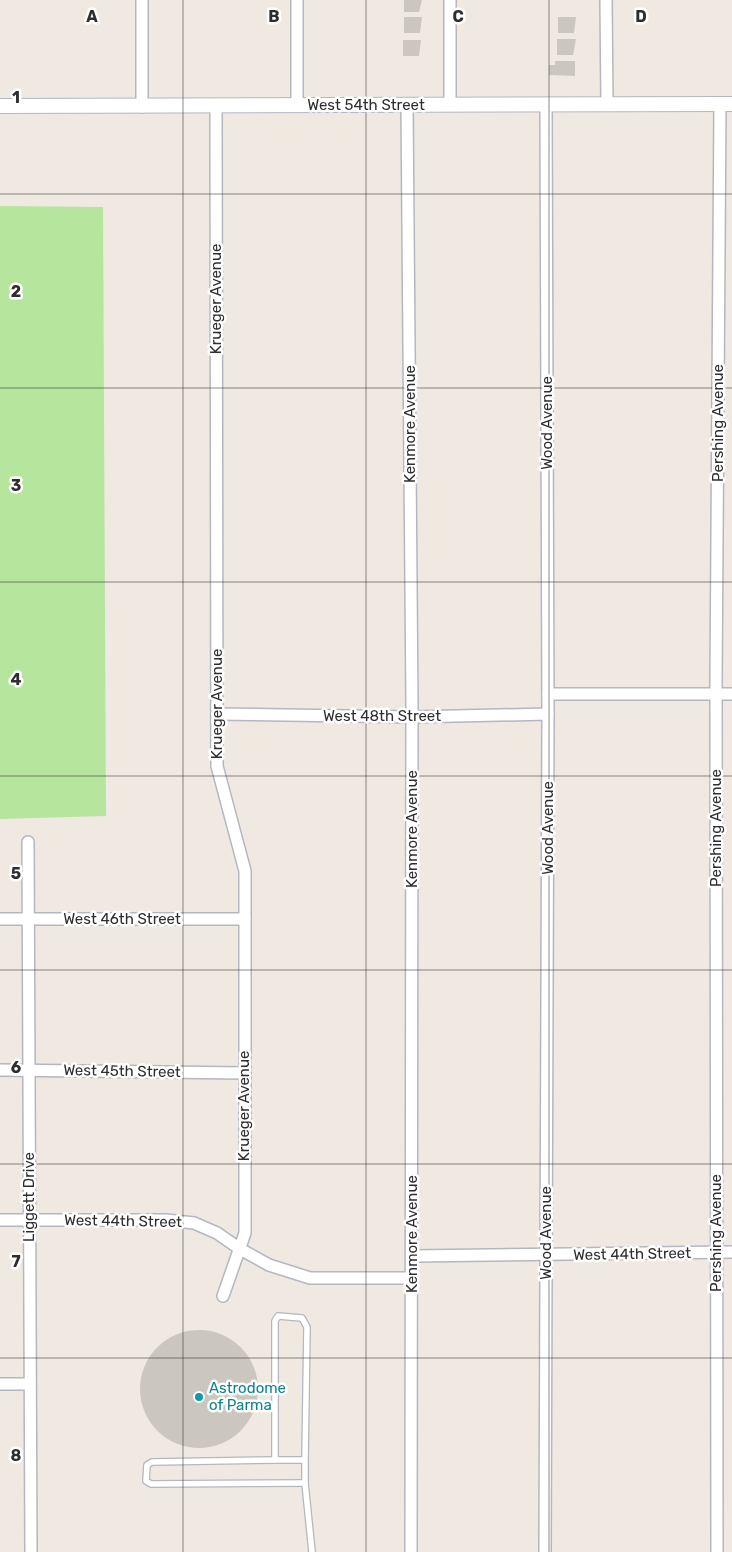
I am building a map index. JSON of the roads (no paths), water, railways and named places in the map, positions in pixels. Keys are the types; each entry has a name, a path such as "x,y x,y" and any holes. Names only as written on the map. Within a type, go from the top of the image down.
{"street":[{"path":"142,0 142,107"},
{"path":"297,0 297,105"},
{"path":"450,0 450,105"},
{"path":"606,0 607,104"},
{"name":"Wood Avenue","path":"545,1552 548,714 546,104"},
{"name":"West 54th Street","path":"0,106 726,104"},
{"name":"Pershing Avenue","path":"717,1552 716,694 726,104"},
{"name":"Krueger Avenue","path":"216,105 216,766 244,870 245,1234 223,1296"},
{"name":"Kenmore Avenue","path":"407,105 412,717 411,1552"},
{"path":"548,694 732,694"},
{"name":"West 48th Street","path":"216,714 412,717 548,714"},
{"name":"Liggett Drive","path":"28,842 31,1552"},
{"name":"West 46th Street","path":"0,919 244,919"},
{"name":"West 45th Street","path":"0,1070 244,1073"},
{"name":"West 44th Street","path":"0,1220 166,1220 194,1223 217,1233 240,1249 269,1265 310,1278 412,1278"},
{"name":"West 44th Street","path":"412,1256 547,1256 732,1252"},
{"path":"0,1384 30,1384"}],"lane":[{"path":"275,1460 275,1321 278,1316 302,1318 307,1327 305,1483 312,1552"},
{"path":"305,1460 152,1462 147,1465 146,1481 151,1484 305,1483"}],"place":[{"name":"Astrodome of Parma","path":"199,1397"}]}
